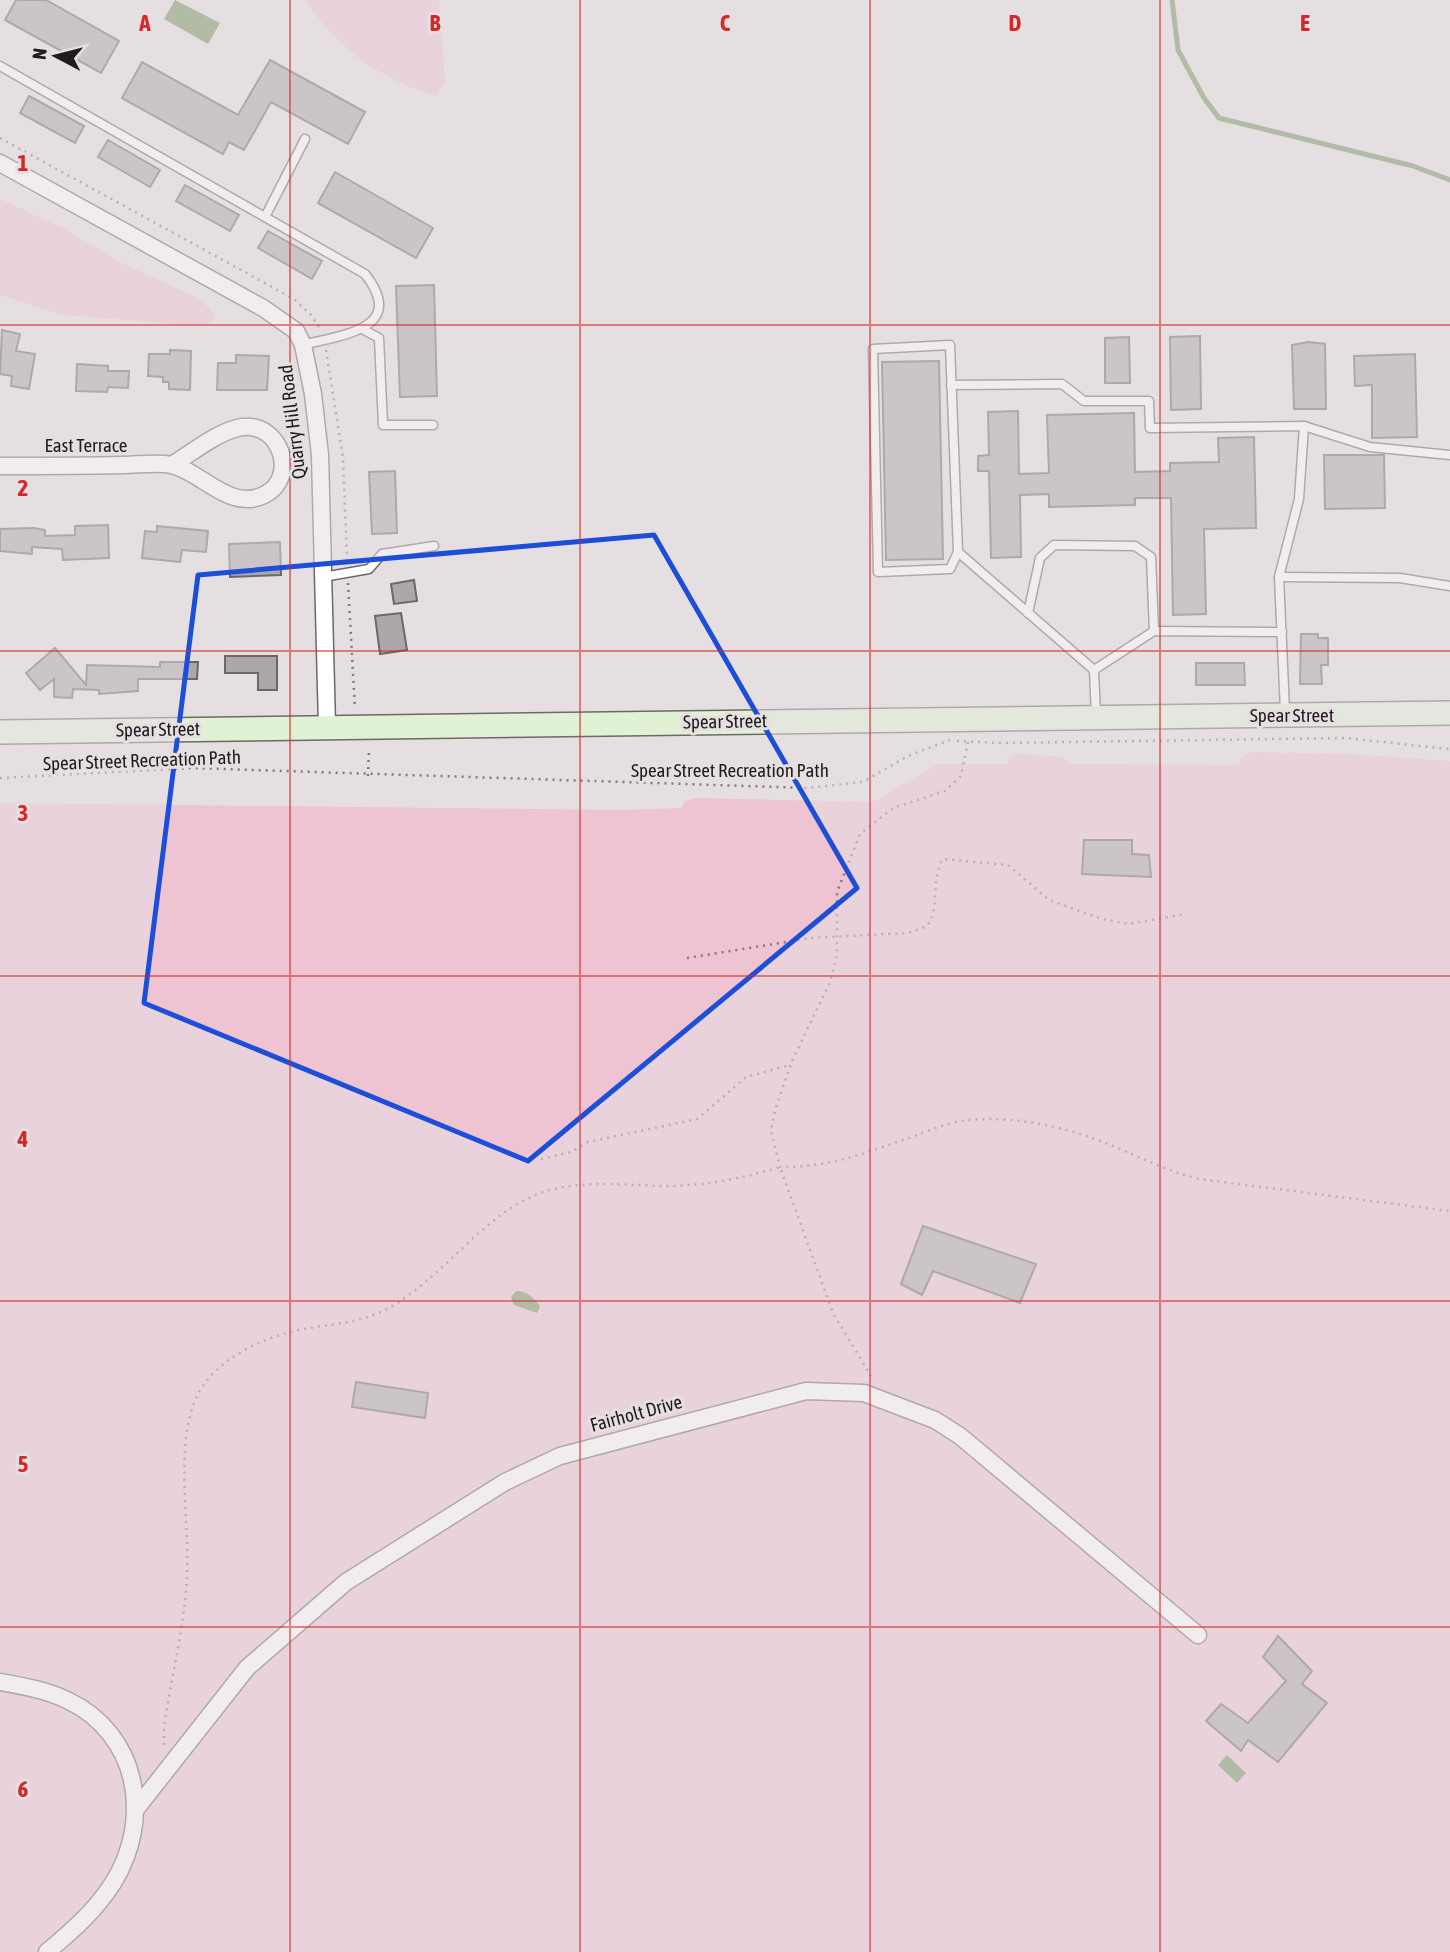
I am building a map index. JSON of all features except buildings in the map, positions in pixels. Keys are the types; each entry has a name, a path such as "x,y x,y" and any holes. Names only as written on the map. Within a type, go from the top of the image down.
{"main road":[{"name":"Spear Street","path":"0,732 360,725 1450,713"}],"street":[{"name":"Quarry Hill Road","path":"0,163 278,317 296,331 303,345 313,394 320,455 327,726"},
{"name":"East Terrace","path":"0,466 172,465 230,495 254,499 274,488 280,478 283,456 279,445 262,430 240,428 172,465"},
{"name":"Fairholt Drive","path":"136,1809 247,1668 346,1583 505,1482 560,1456 806,1391 864,1393 935,1420 960,1436 1198,1635"},
{"path":"0,1682 53,1695 94,1718 126,1757 133,1774 136,1809 127,1855 114,1881 93,1910 47,1952"}],"lane":[{"path":"0,66 365,274 378,291 380,304 377,317 364,330 303,345"},
{"path":"265,217 305,139"},
{"path":"364,330 379,338 383,425 432,425"},
{"path":"950,345 958,552 950,569 878,572 873,349 950,345"},
{"path":"951,386 1062,384 1084,401 1149,401 1150,428 1304,426 1370,446 1450,455"},
{"path":"1285,715 1279,577 1299,499 1304,426"},
{"path":"1028,613 1040,558 1054,545 1135,545 1151,557 1154,631"},
{"path":"323,577 348,575 369,569 382,554 434,546"},
{"path":"958,552 1094,670 1096,716"},
{"path":"1279,577 1400,578 1450,586"},
{"path":"1094,670 1154,631 1282,632"}],"path":[{"path":"0,138 293,299 310,315 324,340 343,458 353,704 369,747 368,776"},
{"path":"871,1376 833,1313 780,1167 771,1131 775,1110 791,1064 830,982 838,934 837,892 860,834 893,808 945,791 961,776 968,741 969,718"},
{"name":"Spear Street Recreation Path","path":"0,778 193,768 368,776 808,788 863,782 908,756 950,740 1345,738 1450,749"},
{"path":"687,958 838,934 908,933 927,926 935,905 936,871 943,859 1008,865 1049,900 1102,919 1129,924 1185,914"},
{"path":"541,1159 571,1152 588,1142 697,1119 746,1077 791,1064"},
{"path":"167,1773 164,1727 187,1575 189,1425 197,1396 221,1367 257,1343 363,1319 380,1312 423,1286 489,1226 534,1196 574,1187 718,1183 780,1167 807,1167 849,1158 940,1127 966,1120 994,1118 1094,1139 1171,1172 1199,1179 1450,1210"}],"highlighted area":[{"path":"654,535 857,888 528,1161 144,1003 198,575"}],"shaded area":[{"path":"175,0 220,23 208,44 164,19"},
{"path":"304,0 439,0 445,81 437,96 396,80 362,60 332,34"},
{"path":"0,199 63,228 122,263 202,300 216,317 206,326 61,315 0,295"},
{"path":"1252,752 1349,754 1450,761 1450,1952 0,1952 0,803 623,810 682,808 685,801 697,798 873,802 938,764 1007,764 1014,753 1061,757 1073,764 1238,765 1243,756"},
{"path":"516,1291 533,1298 540,1307 537,1313 514,1305 511,1297"},
{"path":"1227,1755 1246,1773 1237,1783 1218,1765"}],"waterway":[{"path":"1172,0 1178,50 1204,98 1219,118 1413,166 1450,180"}]}
